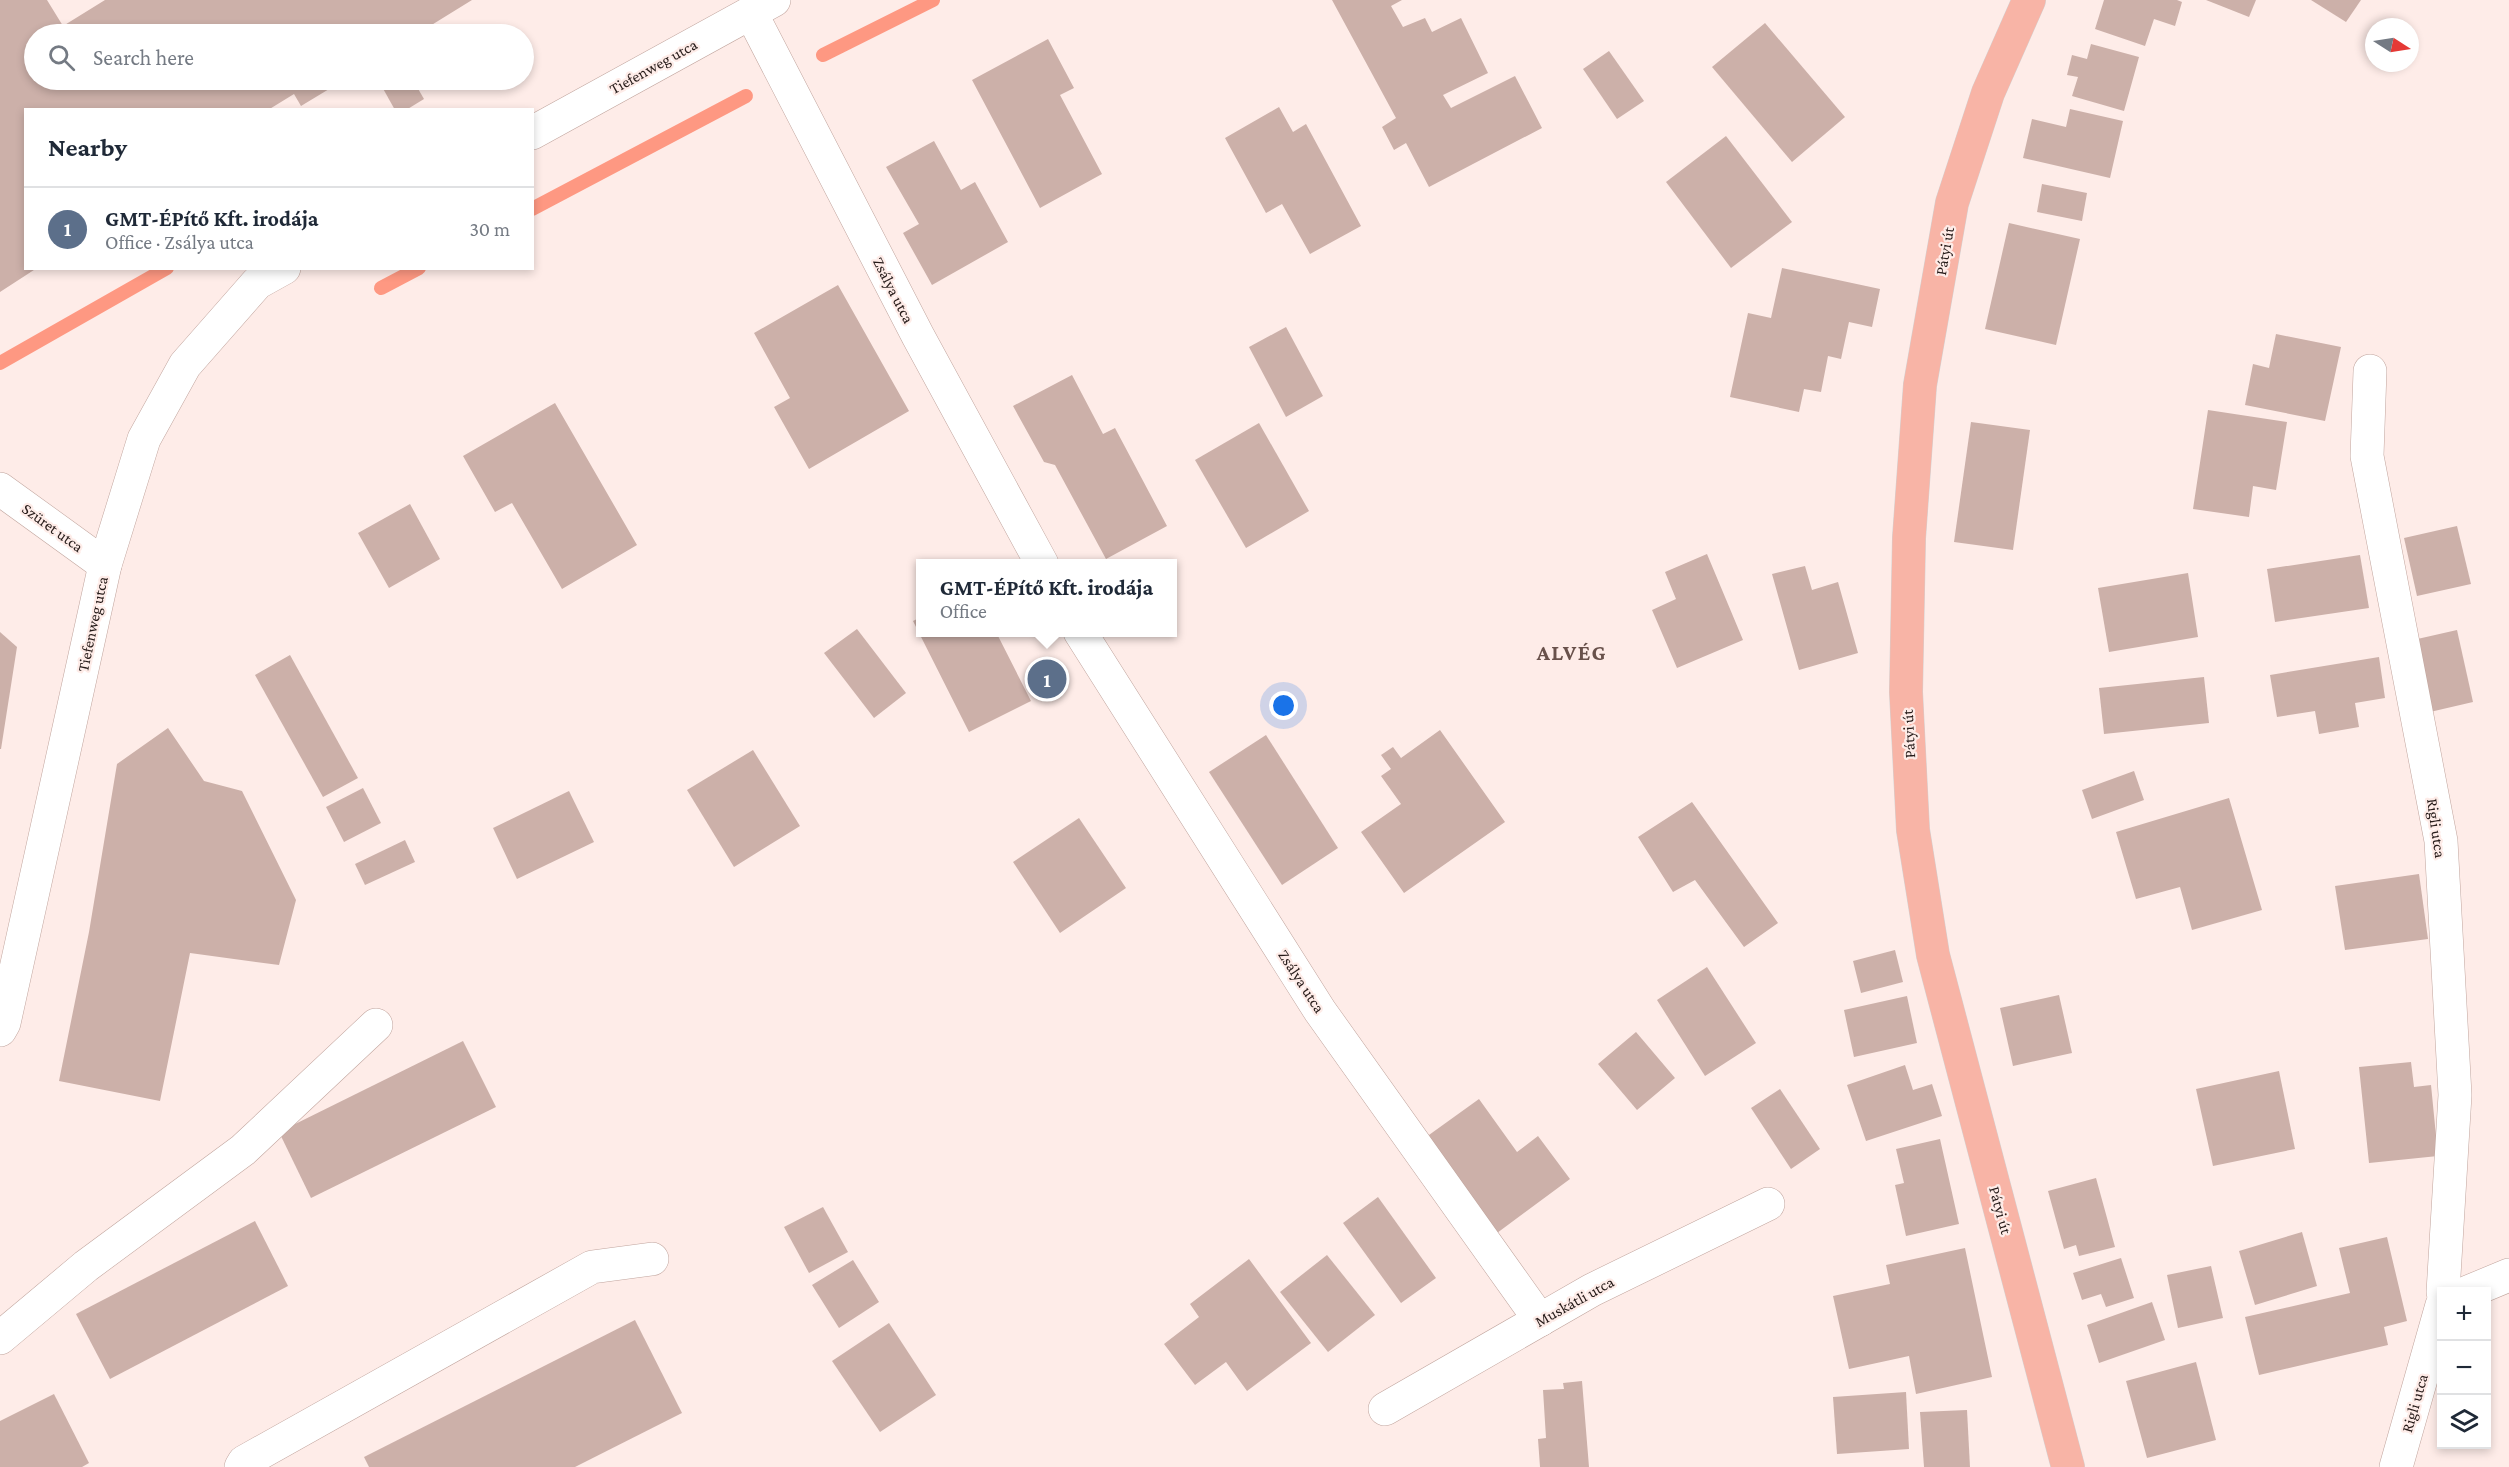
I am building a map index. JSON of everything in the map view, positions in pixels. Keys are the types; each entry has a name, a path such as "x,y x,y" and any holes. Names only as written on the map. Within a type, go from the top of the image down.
{"main road":[{"name":"Pátyi út","path":"2029,0 1988,93 1952,203 1920,385 1909,538 1906,692 1913,830 1933,954 2068,1467"}],"street":[{"name":"Tiefenweg utca","path":"534,132 763,6"},
{"name":"Zsálya utca","path":"763,6 918,336 1039,559"},
{"name":"Tiefenweg utca","path":"0,1030 4,1023 105,565 144,439 185,365 257,283 280,270"},
{"name":"Rigli utca","path":"2370,371 2367,456 2441,842 2456,1095 2443,1287"},
{"name":"Szüret utca","path":"0,489 105,565"},
{"name":"Zsálya utca","path":"1083,637 1320,1011 1540,1320"},
{"path":"0,1338 86,1266 243,1150 376,1025"},
{"name":"Muskátli utca","path":"1386,1409 1592,1290 1768,1204"},
{"path":"241,1467 244,1462 592,1267 652,1259"},
{"path":"2480,1287 2509,1275"},
{"name":"Rigli utca","path":"2396,1467 2437,1323"}],"building":[{"path":"0,0 47,0 62,24 24,24 24,90 327,90 301,106 294,94 271,108 24,108 24,270 34,270 0,292"},
{"path":"105,0 472,0 433,24 66,24"},
{"path":"1332,0 1402,0 1391,6 1403,27 1425,18 1432,32 1461,18 1488,73 1443,95 1451,108 1515,76 1542,128 1429,187 1406,143 1394,150 1382,127 1396,118"},
{"path":"2104,0 2177,0 2182,2 2175,26 2154,19 2145,46 2095,29"},
{"path":"2206,0 2256,0 2249,17"},
{"path":"2311,0 2361,0 2346,22"},
{"path":"1765,23 1845,117 1792,162 1712,67"},
{"path":"1048,39 1074,88 1060,95 1102,174 1040,208 972,80"},
{"path":"2091,44 2139,57 2124,111 2072,96 2078,77 2067,75 2072,55 2087,59"},
{"path":"1609,51 1644,101 1617,119 1583,69"},
{"path":"384,90 419,90 424,99 409,108 394,108"},
{"path":"1279,107 1293,132 1306,124 1361,226 1310,254 1282,204 1266,213 1225,138"},
{"path":"2070,109 2123,121 2110,178 2023,158 2032,119 2066,127"},
{"path":"1726,136 1792,222 1731,268 1666,182"},
{"path":"934,141 961,190 975,182 1008,242 932,285 903,233 919,224 886,167"},
{"path":"2042,184 2087,193 2082,221 2037,212"},
{"path":"2009,223 2080,239 2056,345 1985,329"},
{"path":"1782,268 1880,289 1872,327 1849,322 1841,359 1828,356 1821,392 1804,389 1799,412 1730,397 1748,313 1771,318"},
{"path":"838,285 909,411 809,469 774,407 790,398 754,333"},
{"path":"1286,327 1323,396 1286,417 1249,347"},
{"path":"2276,334 2341,347 2325,421 2245,405 2253,364 2269,368"},
{"path":"1072,375 1103,434 1115,428 1167,526 1106,559 1055,465 1044,462 1013,406"},
{"path":"555,403 637,545 562,589 512,503 495,512 463,456"},
{"path":"2208,410 2287,422 2276,490 2253,486 2249,517 2193,509"},
{"path":"1971,422 2030,430 2013,550 1954,542"},
{"path":"1259,423 1309,511 1246,548 1195,460"},
{"path":"410,504 440,559 389,588 358,533"},
{"path":"2457,526 2471,584 2417,596 2404,538"},
{"path":"1707,554 1743,640 1677,668 1652,610 1676,599 1665,572"},
{"path":"2360,555 2369,608 2275,622 2267,569"},
{"path":"1805,566 1812,590 1838,582 1858,653 1799,670 1772,574"},
{"path":"2188,573 2198,637 2109,652 2098,588"},
{"path":"857,629 906,693 874,718 824,653"},
{"path":"2457,630 2473,702 2430,712 2413,640"},
{"path":"0,632 17,647 1,749 0,749"},
{"path":"921,637 999,637 1031,701 969,732"},
{"path":"290,655 358,778 323,797 255,675"},
{"path":"2379,657 2385,698 2355,703 2359,727 2319,734 2315,711 2277,717 2270,675"},
{"path":"2204,677 2209,723 2104,734 2099,688"},
{"path":"168,728 204,781 242,791 296,900 279,965 190,953 160,1101 59,1081 89,932 117,764"},
{"path":"1440,730 1505,822 1404,893 1361,832 1401,804 1381,776 1391,769 1381,755 1393,747 1401,758"},
{"path":"1266,735 1338,848 1282,885 1209,772"},
{"path":"753,750 800,826 734,867 687,790"},
{"path":"2134,771 2144,800 2092,819 2082,790"},
{"path":"363,788 381,823 344,842 326,807"},
{"path":"569,791 594,842 517,879 493,828"},
{"path":"2229,798 2262,910 2192,930 2180,887 2136,899 2116,832"},
{"path":"1692,802 1778,923 1744,947 1695,880 1673,892 1638,837"},
{"path":"1079,818 1126,888 1060,933 1013,862"},
{"path":"405,840 415,862 365,885 355,864"},
{"path":"2419,874 2428,939 2345,950 2335,886"},
{"path":"1895,950 1903,982 1861,993 1853,961"},
{"path":"1707,967 1756,1043 1705,1076 1657,1000"},
{"path":"2059,995 2072,1053 2013,1066 2000,1008"},
{"path":"1907,996 1917,1043 1854,1057 1844,1010"},
{"path":"1636,1032 1675,1078 1637,1110 1598,1064"},
{"path":"463,1041 496,1107 311,1198 279,1132"},
{"path":"2411,1062 2414,1087 2431,1085 2438,1156 2369,1163 2359,1067"},
{"path":"1905,1065 1913,1090 1932,1084 1942,1116 1866,1141 1847,1085"},
{"path":"2279,1071 2295,1149 2213,1166 2196,1089"},
{"path":"1780,1089 1820,1149 1791,1169 1751,1108"},
{"path":"1479,1099 1517,1152 1538,1136 1570,1179 1493,1236 1422,1140"},
{"path":"1940,1139 1959,1224 1906,1236 1895,1185 1904,1183 1896,1149"},
{"path":"2096,1178 2115,1247 2079,1256 2076,1245 2064,1249 2048,1191"},
{"path":"1378,1197 1436,1278 1401,1303 1343,1223"},
{"path":"823,1207 848,1252 809,1273 784,1227"},
{"path":"255,1221 288,1286 110,1379 76,1314"},
{"path":"2302,1232 2317,1286 2255,1305 2239,1251"},
{"path":"2387,1237 2407,1321 2384,1327 2388,1345 2259,1375 2245,1317 2350,1293 2339,1248"},
{"path":"1965,1248 1992,1377 1916,1394 1909,1356 1849,1369 1833,1296 1890,1284 1886,1265"},
{"path":"1327,1255 1375,1315 1328,1352 1280,1292"},
{"path":"2121,1258 2134,1298 2106,1307 2101,1294 2082,1300 2073,1273"},
{"path":"1249,1259 1311,1343 1247,1391 1226,1362 1195,1385 1164,1344 1199,1317 1190,1304"},
{"path":"853,1260 879,1302 839,1328 812,1285"},
{"path":"2211,1266 2223,1318 2178,1328 2167,1275"},
{"path":"2152,1302 2165,1340 2099,1363 2087,1325"},
{"path":"635,1320 682,1413 575,1467 369,1467 364,1457"},
{"path":"889,1323 936,1395 880,1432 832,1361"},
{"path":"2196,1362 2216,1440 2147,1458 2126,1381"},
{"path":"1582,1381 1589,1467 1540,1467 1538,1439 1546,1438 1543,1390 1564,1389 1563,1383"},
{"path":"1906,1392 1909,1449 1837,1454 1833,1397"},
{"path":"54,1394 89,1463 82,1467 0,1467 0,1421"},
{"path":"1967,1410 1970,1467 1924,1467 1920,1412"}],"waterway":[{"path":"823,55 933,0"},
{"path":"534,208 746,96"},
{"path":"0,363 163,270"},
{"path":"381,288 415,270"}],"place":[{"name":"GMT-ÉPítő Kft. irodája","path":"1047,679"}],"district":[{"name":"ALVÉG","path":"1572,652"}]}
